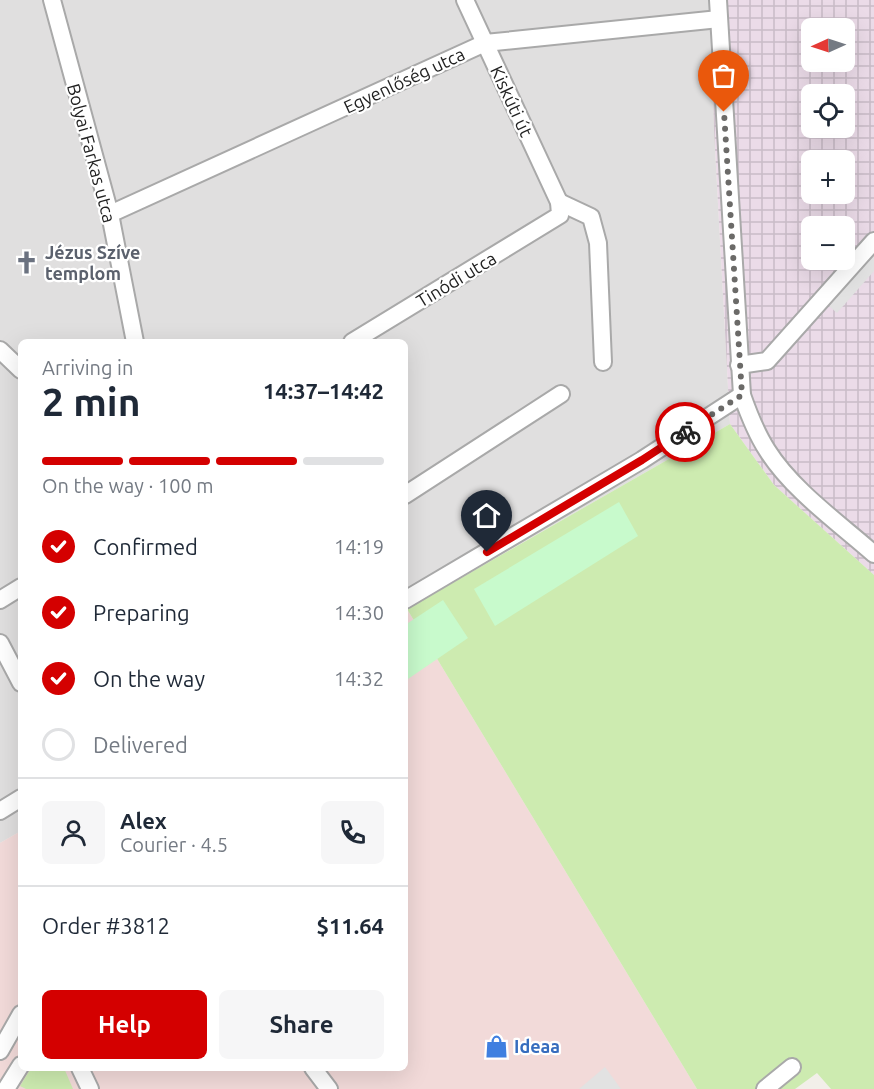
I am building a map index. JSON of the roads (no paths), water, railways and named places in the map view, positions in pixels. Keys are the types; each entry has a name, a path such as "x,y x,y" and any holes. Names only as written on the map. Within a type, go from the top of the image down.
{"street":[{"name":"Bolyai Farkas utca","path":"52,0 110,214 134,339"},
{"name":"Kiskúti út","path":"465,0 560,208"},
{"path":"718,0 742,395 753,426 769,453 799,489 874,554"},
{"name":"Egyenlőség utca","path":"110,214 485,43 719,19"},
{"path":"560,208 591,217 598,243 603,362"},
{"name":"Tinódi utca","path":"357,339 560,208"},
{"path":"739,365 767,361 874,241"},
{"path":"0,350 18,367"},
{"path":"408,493 561,394"},
{"path":"408,598 642,460 742,395"},
{"path":"0,600 18,589"},
{"path":"0,643 18,677"},
{"path":"0,811 18,800"},
{"path":"0,1051 18,1019"},
{"path":"765,1089 792,1067"},
{"path":"6,1089 18,1070"},
{"path":"81,1071 90,1089"},
{"path":"315,1071 329,1089"}],"place":[{"name":"Jézus Szíve templom","path":"27,262"},
{"name":"Ideaa","path":"496,1046"}]}
